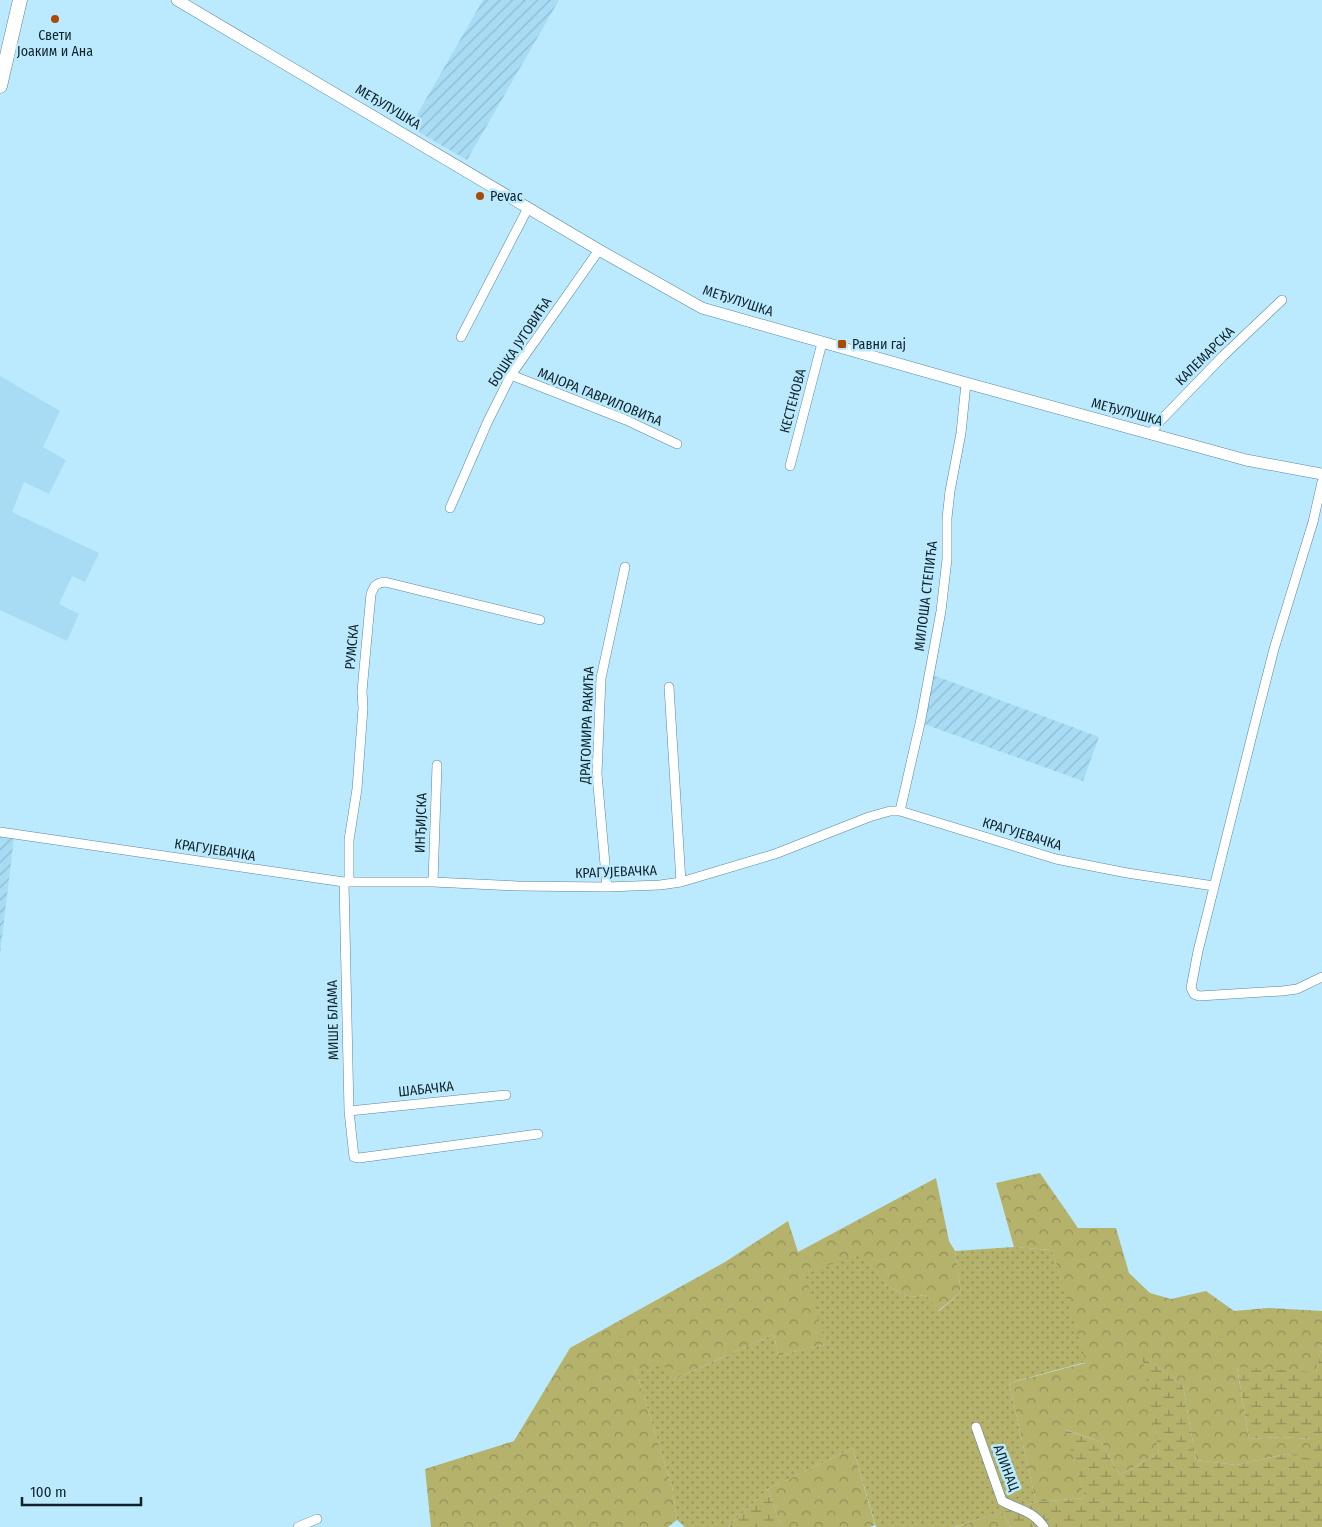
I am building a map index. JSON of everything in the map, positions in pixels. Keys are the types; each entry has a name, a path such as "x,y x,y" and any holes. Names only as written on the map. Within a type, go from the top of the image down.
{"main road":[{"path":"0,86 20,0"}],"street":[{"name":"МЕЂУЛУШКА","path":"177,0 598,250 702,308 1246,460 1322,474"},
{"path":"461,337 528,208"},
{"name":"БОШКА ЈУГОВИЋА","path":"450,508 488,421 511,376 598,250"},
{"name":"КАЛЕМАРСКА","path":"1150,434 1223,356 1282,300"},
{"name":"КЕСТЕНОВА","path":"790,466 822,343"},
{"name":"МАЈОРА ГАВРИЛОВИЋА","path":"511,376 626,420 677,444"},
{"name":"МИЛОША СТЕПИЋА","path":"900,811 921,719 940,611 947,560 948,509 961,433 966,383"},
{"path":"1322,482 1313,522 1274,649 1214,886 1193,976 1192,988 1194,994 1202,996 1282,991 1298,989 1322,977"},
{"name":"ДРАГОМИРА РАКИЋА","path":"607,887 597,774 601,678 624,567"},
{"name":"РУМСКА","path":"346,882 349,840 357,789 363,708 362,691 371,594 374,587 378,583 385,582 540,620"},
{"path":"669,687 680,882"},
{"name":"ИНЂИЈСКА","path":"433,882 437,765"},
{"name":"КРАГУЈЕВАЧКА","path":"0,832 346,882 433,882 607,887 660,885 680,882 775,854 869,817 890,811 900,811 1056,859 1127,873 1214,886"},
{"name":"МИШЕ БЛАМА","path":"346,882 349,1111 354,1157 359,1158 538,1134"},
{"name":"ШАБАЧКА","path":"349,1111 506,1095"},
{"name":"АЛИНАЦ","path":"976,1427 1002,1501 1013,1507 1028,1511 1044,1527"},
{"path":"298,1527 317,1519"}],"shaded area":[{"path":"483,0 559,0 467,160 410,127"},
{"path":"0,376 60,411 43,447 66,460 49,494 24,482 12,512 99,553 85,582 72,576 59,604 79,614 67,641 0,610"},
{"path":"933,675 1099,737 1083,781 924,724"},
{"path":"0,836 14,838 0,954"}],"green space":[{"path":"1040,1173 1078,1228 1116,1228 1129,1273 1150,1293 1171,1299 1206,1291 1234,1311 1268,1308 1322,1311 1322,1345 1316,1372 1237,1368 1249,1439 1280,1437 1313,1439 1313,1460 1286,1454 1236,1465 1196,1460 1183,1386 1143,1356 1159,1453 1120,1475 1101,1442 1066,1430 1085,1498 1036,1502 1009,1383 1085,1363 1052,1250 1014,1247 996,1183"},
{"path":"936,1178 949,1241 955,1251 961,1292 938,1311 926,1295 910,1297 887,1286 860,1254 826,1344 778,1356 774,1334 673,1380 635,1369 672,1486 677,1520 668,1527 431,1527 425,1469 514,1441 570,1348 725,1262 788,1221 798,1252"},
{"path":"1014,1247 1052,1250 1086,1362 1009,1383 1036,1502 954,1527 876,1527 853,1448 768,1489 728,1527 685,1527 677,1520 672,1486 635,1369 664,1365 673,1380 774,1334 778,1356 826,1344 805,1274 860,1253 887,1286 910,1297 926,1295 939,1311 961,1292 955,1251"},
{"path":"1322,1345 1322,1527 1011,1527 1002,1512 1036,1502 1085,1498 1065,1430 1101,1442 1120,1475 1159,1453 1142,1355 1183,1386 1196,1460 1236,1465 1286,1454 1312,1459 1312,1439 1280,1437 1249,1439 1237,1367 1316,1372"},
{"path":"853,1448 875,1525 870,1527 781,1527 768,1489"},
{"path":"768,1489 781,1527 728,1527"},
{"path":"1002,1512 1011,1527 955,1527"}],"place":[{"name":"Свети Јоаким и Ана","path":"55,19"},
{"name":"Pevac","path":"480,196"},
{"name":"Равни гај","path":"842,344"}]}
